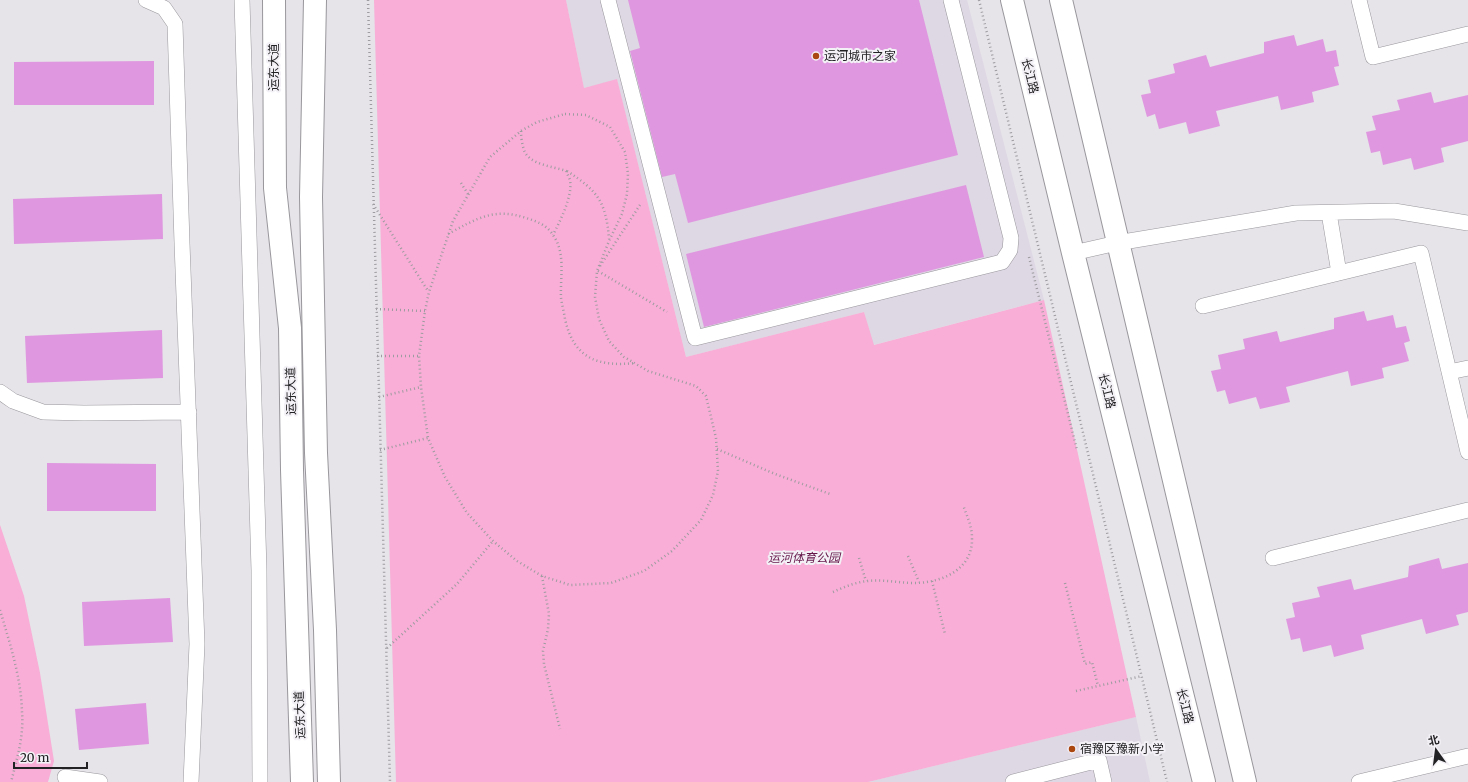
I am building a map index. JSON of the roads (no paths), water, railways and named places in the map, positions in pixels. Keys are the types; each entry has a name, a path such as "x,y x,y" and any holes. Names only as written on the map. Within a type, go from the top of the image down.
{"street":[{"name":"运东大道","path":"274,0 275,188 290,328 292,478 302,782"},
{"name":"运东大道","path":"315,0 311,205 316,453 325,630 329,782"},
{"name":"长江路","path":"1012,0 1072,253 1204,782"},
{"path":"1060,0 1245,782"}],"lane":[{"path":"146,0 164,8 175,24 197,644 191,781"},
{"path":"242,0 259,570 260,782"},
{"path":"608,0 695,338 1002,262 1010,250 1011,238 951,0"},
{"path":"1359,0 1373,58 1468,34"},
{"path":"1072,253 1117,242 1296,213 1394,211 1468,223"},
{"path":"1329,213 1339,273"},
{"path":"1202,306 1421,253 1468,452"},
{"path":"1449,372 1468,368"},
{"path":"0,392 13,401 43,412 189,412"},
{"path":"1273,558 1468,510"},
{"path":"1359,782 1468,756"},
{"path":"1013,782 1099,760 1104,782"},
{"path":"66,777 100,782"}],"place":[{"name":"运河城市之家","path":"816,56"},
{"name":"宿豫区豫新小学","path":"1072,749"}],"park label":[{"name":"运河体育公园","path":"804,558"}]}
